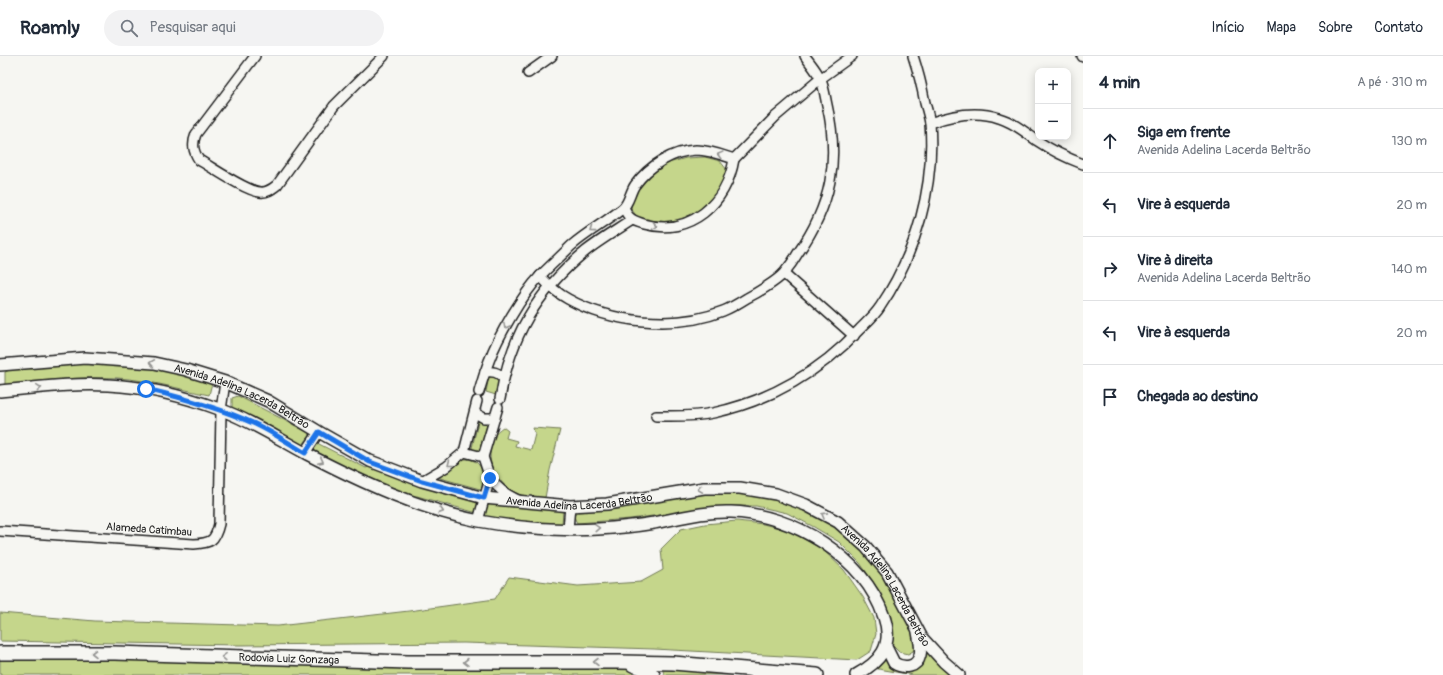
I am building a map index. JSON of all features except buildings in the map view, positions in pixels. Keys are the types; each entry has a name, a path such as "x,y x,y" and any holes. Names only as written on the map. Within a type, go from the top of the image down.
{"highway":[{"name":"Rodovia Luiz Gonzaga","path":"0,653 115,654 408,662 672,663 817,675"},
{"path":"620,662 639,666 648,670 653,675"}],"main road":[{"name":"Avenida Adelina Lacerda Beltrão","path":"0,365 85,358 133,360 168,365 225,382 268,401 370,462 422,481 484,498 570,506 607,504 704,488 740,488 776,494 806,505 838,522 866,547 887,572 917,630 932,650 959,675"},
{"name":"Avenida Adelina Lacerda Beltrão","path":"0,391 79,385 109,385 154,391 177,396 221,410 256,425 305,453 362,481 414,502 478,521 523,527 596,529 652,524 694,514 714,512 760,515 784,522 828,545 856,570 876,597 884,615 887,625 886,647"},
{"path":"886,647 894,663 905,668 911,666 916,663 920,656 921,650 917,630"},
{"path":"856,675 868,668 880,657 886,647"}],"street":[{"path":"255,56 196,134 193,147 195,155 199,160 252,190 262,193 277,185 334,106 384,56"},
{"path":"528,72 552,56"},
{"path":"540,276 550,287 567,299 584,307 608,315 636,321 668,322 682,321 722,311 754,295 784,274 814,230 821,216 832,171 831,124 820,78 805,56"},
{"path":"624,208 626,214 632,220 655,227 670,227 684,223 701,215 713,205 722,194 732,172 734,159 775,117 820,78 852,56"},
{"path":"656,416 685,416 712,413 756,400 787,386 810,373 825,362 854,336 880,308 899,275 915,239 927,185 930,158 930,123 913,56"},
{"path":"930,123 961,114 981,114 999,118 1020,128 1049,148 1083,164"},
{"path":"422,481 446,467 464,452 475,413 478,396 492,354 519,303 540,276 571,246 624,208 634,187 643,176 662,161 682,153 696,150 734,159"},
{"path":"525,502 504,493 498,488 490,478 483,457 499,403 503,378 514,344 536,304 567,268 587,250 632,220"},
{"path":"784,274 854,336"},
{"path":"485,372 495,372 500,374 503,378"},
{"path":"221,410 225,382"},
{"name":"Alameda Catimbau","path":"0,531 194,544 204,544 212,541 217,533 219,524 221,410"},
{"path":"475,413 484,418 495,418"},
{"path":"305,453 319,432"},
{"path":"464,452 483,457"},
{"path":"478,521 490,478"},
{"path":"568,529 570,506"}],"green space":[{"path":"705,157 720,161 727,170 724,182 713,200 705,207 685,217 675,220 654,222 639,219 631,209 633,196 648,177 665,164 686,158"},
{"path":"63,364 136,366 167,371 212,383 209,395 153,383 118,378 76,378 5,385 5,372 12,369"},
{"path":"492,375 499,379 496,395 486,392 489,376"},
{"path":"238,396 311,434 302,446 232,409 232,398"},
{"path":"481,420 485,422 487,426 480,450 476,452 472,448 478,422"},
{"path":"503,427 508,431 506,438 517,441 515,446 531,450 535,434 533,428 560,430 545,498 526,496 512,492 494,472 490,461 492,441 498,431"},
{"path":"317,443 366,468 370,466 481,501 477,513 417,496 408,497 314,454 313,450"},
{"path":"462,459 472,460 481,467 484,475 485,486 480,489 440,478 440,473"},
{"path":"714,491 775,496 840,524 868,551 903,601 917,644 913,651 908,654 899,652 891,644 889,635 891,617 880,592 860,563 839,542 787,513 756,506 727,506 630,519 577,523 574,517 576,510"},
{"path":"488,502 521,507 563,510 562,524 518,522 485,517"},
{"path":"737,521 763,524 787,530 822,549 844,570 863,597 874,618 876,634 871,651 857,660 654,649 464,643 239,645 0,641 0,613 95,621 278,626 409,611 495,599 509,577 578,586 641,582 663,570 661,549 681,529 705,524"},
{"path":"922,638 956,675 913,675 873,668 886,652 911,670"},
{"path":"0,653 629,666 648,675 0,675"},
{"path":"661,667 801,675 665,675"}],"route":[{"path":"146,389 177,396 221,410 256,425 305,453 319,432 370,462 422,481 484,498 490,478"}]}
